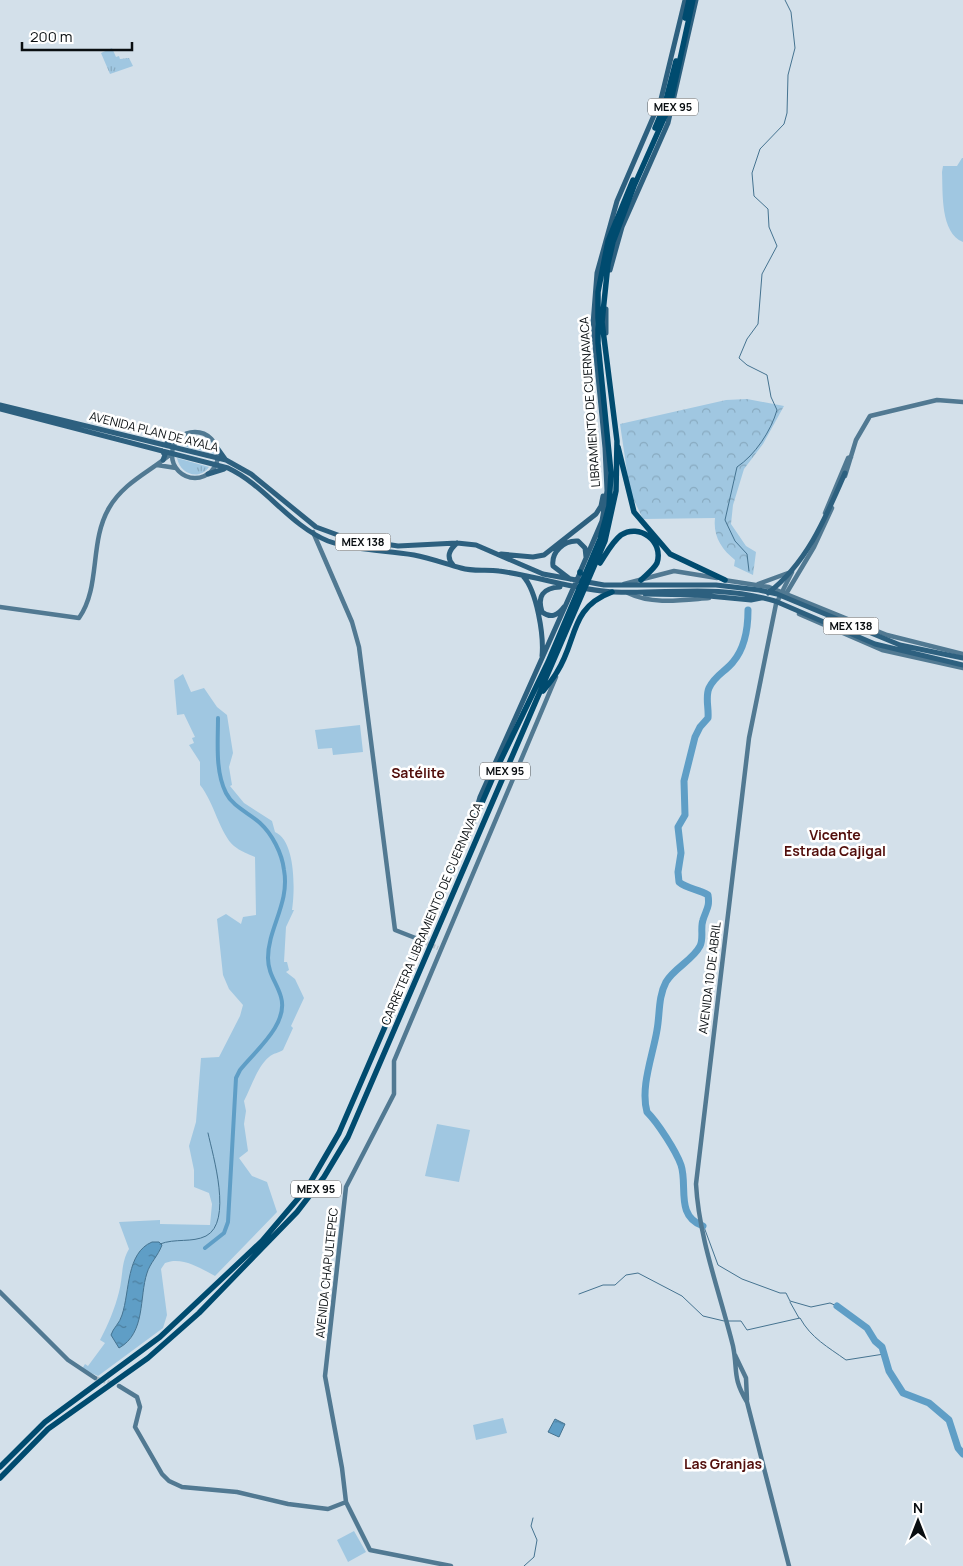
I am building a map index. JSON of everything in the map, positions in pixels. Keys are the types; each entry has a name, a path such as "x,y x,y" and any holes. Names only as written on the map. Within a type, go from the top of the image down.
{"highway":[{"name":"CARRETERA LIBRAMIENTO DE CUERNAVACA","path":"0,1467 45,1422 166,1332 262,1241 294,1206 339,1133 420,949 421,939 548,662 600,539 609,506 611,473 603,341 604,289 620,215 666,104 689,0"},
{"name":"CARRETERA LIBRAMIENTO DE CUERNAVACA","path":"624,205 670,104 695,0"},
{"name":"CARRETERA LIBRAMIENTO DE CUERNAVACA","path":"585,574 606,541 614,507 617,442 608,422"},
{"path":"617,442 634,512 670,554 725,580"},
{"path":"585,574 620,536 637,531 650,537 658,556 656,564 641,580"},
{"path":"537,698 558,672 582,612 593,600 612,592"},
{"name":"CARRETERA LIBRAMIENTO DE CUERNAVACA","path":"0,1478 48,1429 148,1358 182,1330 313,1193 348,1137 537,698 574,599"}],"main road":[{"name":"MEX 95","path":"624,205 667,80 685,0"},
{"name":"LIBRAMIENTO DE CUERNAVACA","path":"585,574 586,560 602,521 607,473 608,422 594,343 594,295 598,265 620,215"},
{"name":"AVENIDA PLAN DE AYALA","path":"0,405 226,460 251,474 316,527 346,538 398,546 457,543 476,545 543,574 572,581"},
{"name":"AVENIDA PLAN DE AYALA","path":"0,409 228,468 247,479 298,524 313,533 344,545 415,556 474,570 498,571 566,586"},
{"path":"160,444 171,442 182,436"},
{"path":"216,445 226,460"},
{"path":"162,450 165,455 163,460"},
{"path":"208,474 228,468"},
{"path":"498,571 504,566 500,555 534,557 549,551 596,514 601,506 607,473"},
{"path":"658,593 751,600 764,596 780,583 804,555 845,473"},
{"path":"572,581 553,566 552,561 556,551 568,542 578,541 585,548 586,560"},
{"path":"454,566 449,560 449,555 450,550 457,543"},
{"path":"523,576 531,587 541,627 542,660"},
{"name":"MEX 138","path":"572,581 616,586 697,584 760,590 777,594 900,645 963,656"},
{"path":"566,586 544,590 539,605 542,612 550,616 560,612 574,599"},
{"name":"MEX 138","path":"566,586 612,592 658,593 716,590 758,596 775,601 875,644 963,667"},
{"name":"MEX 95","path":"474,821 480,797 542,660 574,599"}],"street":[{"path":"757,584 794,573 812,551 852,457 856,440 867,418 875,413 937,400 963,402"},
{"path":"197,431 210,437 216,445 216,465 208,474 200,478 190,478 180,473 176,468 172,453 174,446 182,436 197,431"},
{"path":"0,607 79,618 86,607 98,535 109,509 124,488 172,453"},
{"path":"794,573 820,525 848,458 852,457"},
{"path":"156,465 176,468"},
{"path":"316,527 313,533 352,622 359,647 395,930 421,939"},
{"path":"807,548 812,551"},
{"name":"MEX 138","path":"616,586 674,571 757,584 824,608 886,635 963,656"},
{"name":"AVENIDA 10 DE ABRIL","path":"789,1566 746,1402 738,1387 734,1353 703,1229 697,1197 696,1170 749,738 777,602 794,573"},
{"path":"773,579 783,594"},
{"path":"725,580 731,589 725,598"},
{"name":"MEX 138","path":"627,592 637,597 663,600 744,598 777,602 882,650 963,667"},
{"path":"744,598 750,596 777,602"},
{"name":"AVENIDA CHAPULTEPEC","path":"451,1566 370,1550 346,1502 342,1468 325,1382 346,1187 394,1094 394,1061 558,672"},
{"path":"0,1292 68,1360 95,1378"},
{"name":"AVENIDA 10 DE ABRIL","path":"734,1353 743,1371 747,1385 746,1402"},
{"path":"735,1374 743,1371"},
{"path":"738,1387 747,1385"},
{"path":"122,1387 137,1397 140,1407 135,1427 148,1452 162,1474 177,1485 237,1492 288,1504 328,1509 346,1502"}],"green space":[{"path":"112,48 116,57 119,56 120,59 129,58 133,66 110,74 101,53"},
{"path":"962,158 963,242 950,230 944,211 942,172 943,166 957,166"},
{"path":"747,399 784,406 763,444 744,469 733,505 731,524 746,546 756,552 753,575 734,566 735,560 719,542 715,531 715,518 643,519 630,492 620,424 726,400"},
{"path":"193,438 206,441 214,454 179,445"},
{"path":"177,458 209,467 200,474 190,474 182,468"},
{"path":"183,674 191,692 204,688 217,707 227,715 233,753 229,767 232,785 230,786 244,803 272,821 275,832 282,837 287,845 292,867 294,891 292,910 294,910 286,927 284,962 287,962 289,970 286,972 295,979 304,998 291,1026 293,1028 283,1050 265,1061 244,1101 246,1111 244,1124 248,1151 239,1158 252,1176 267,1182 277,1212 215,1276 184,1262 171,1261 165,1263 161,1269 167,1315 163,1328 98,1376 82,1369 85,1364 88,1366 105,1343 100,1340 119,1292 123,1264 129,1249 119,1222 160,1220 160,1224 210,1225 212,1204 209,1193 194,1187 194,1170 189,1146 196,1122 201,1058 219,1057 240,1016 243,1005 229,989 223,975 217,919 226,914 241,924 243,917 256,915 255,857 234,846 225,834 200,785 200,762 189,745 194,743 192,738 195,737 184,714 177,715 174,680"},
{"path":"360,725 363,752 333,755 332,748 318,749 315,730"},
{"path":"437,1124 470,1130 459,1182 425,1176"},
{"path":"503,1418 507,1433 476,1440 473,1425"},
{"path":"354,1531 366,1552 348,1562 337,1540"}],"water":[{"path":"152,1242 159,1242 162,1245 147,1273 138,1324 128,1341 119,1348 111,1335 122,1315 133,1264 137,1255"},
{"path":"555,1419 565,1424 559,1437 548,1432"}],"waterway":[{"path":"749,571 747,554 735,541 725,520 737,467 762,442 777,410 771,397 767,375 747,365 739,358 747,339 758,324 762,274 777,246 769,227 768,209 754,196 752,173 760,149 784,124 787,113 788,75 795,48 791,12 785,0"},
{"path":"703,1226 694,1221 689,1215 684,1200 681,1165 666,1137 647,1112 645,1092 663,988 669,977 693,956 700,946 702,923 708,903 708,895 679,882 678,872 681,853 678,827 685,815 684,781 695,737 700,727 708,718 707,695 709,688 714,680 737,656 743,644 748,610"},
{"path":"205,1248 224,1233 228,1222 236,1078 240,1070 262,1046 275,1027 282,1007 281,997 271,974 268,958 271,936 284,893 283,864 276,844 269,833 260,823 233,802 226,793 220,776 218,718"},
{"path":"160,1244 201,1238 214,1228 220,1203 217,1172 208,1133"},
{"path":"704,1227 718,1265 742,1279 780,1293 786,1293 790,1301 811,1307 830,1303 837,1306"},
{"path":"579,1294 603,1285 615,1285 626,1275 638,1273 682,1296 703,1316 724,1321"},
{"path":"790,1302 799,1318"},
{"path":"837,1306 867,1328 875,1341 882,1347 889,1371 903,1393 929,1403 949,1420 958,1448 963,1454"},
{"path":"728,1321 741,1321 747,1330 800,1318 815,1337 846,1360 884,1354"},
{"path":"524,1566 534,1557 537,1540 531,1526 533,1518"}],"tunnel":[{"path":"419,940 438,948"},
{"path":"95,1378 113,1384"}],"district":[{"name":"Satélite","path":"418,773"},
{"name":"Vicente Estrada Cajigal","path":"835,844"},
{"name":"Las Granjas","path":"723,1464"}]}
